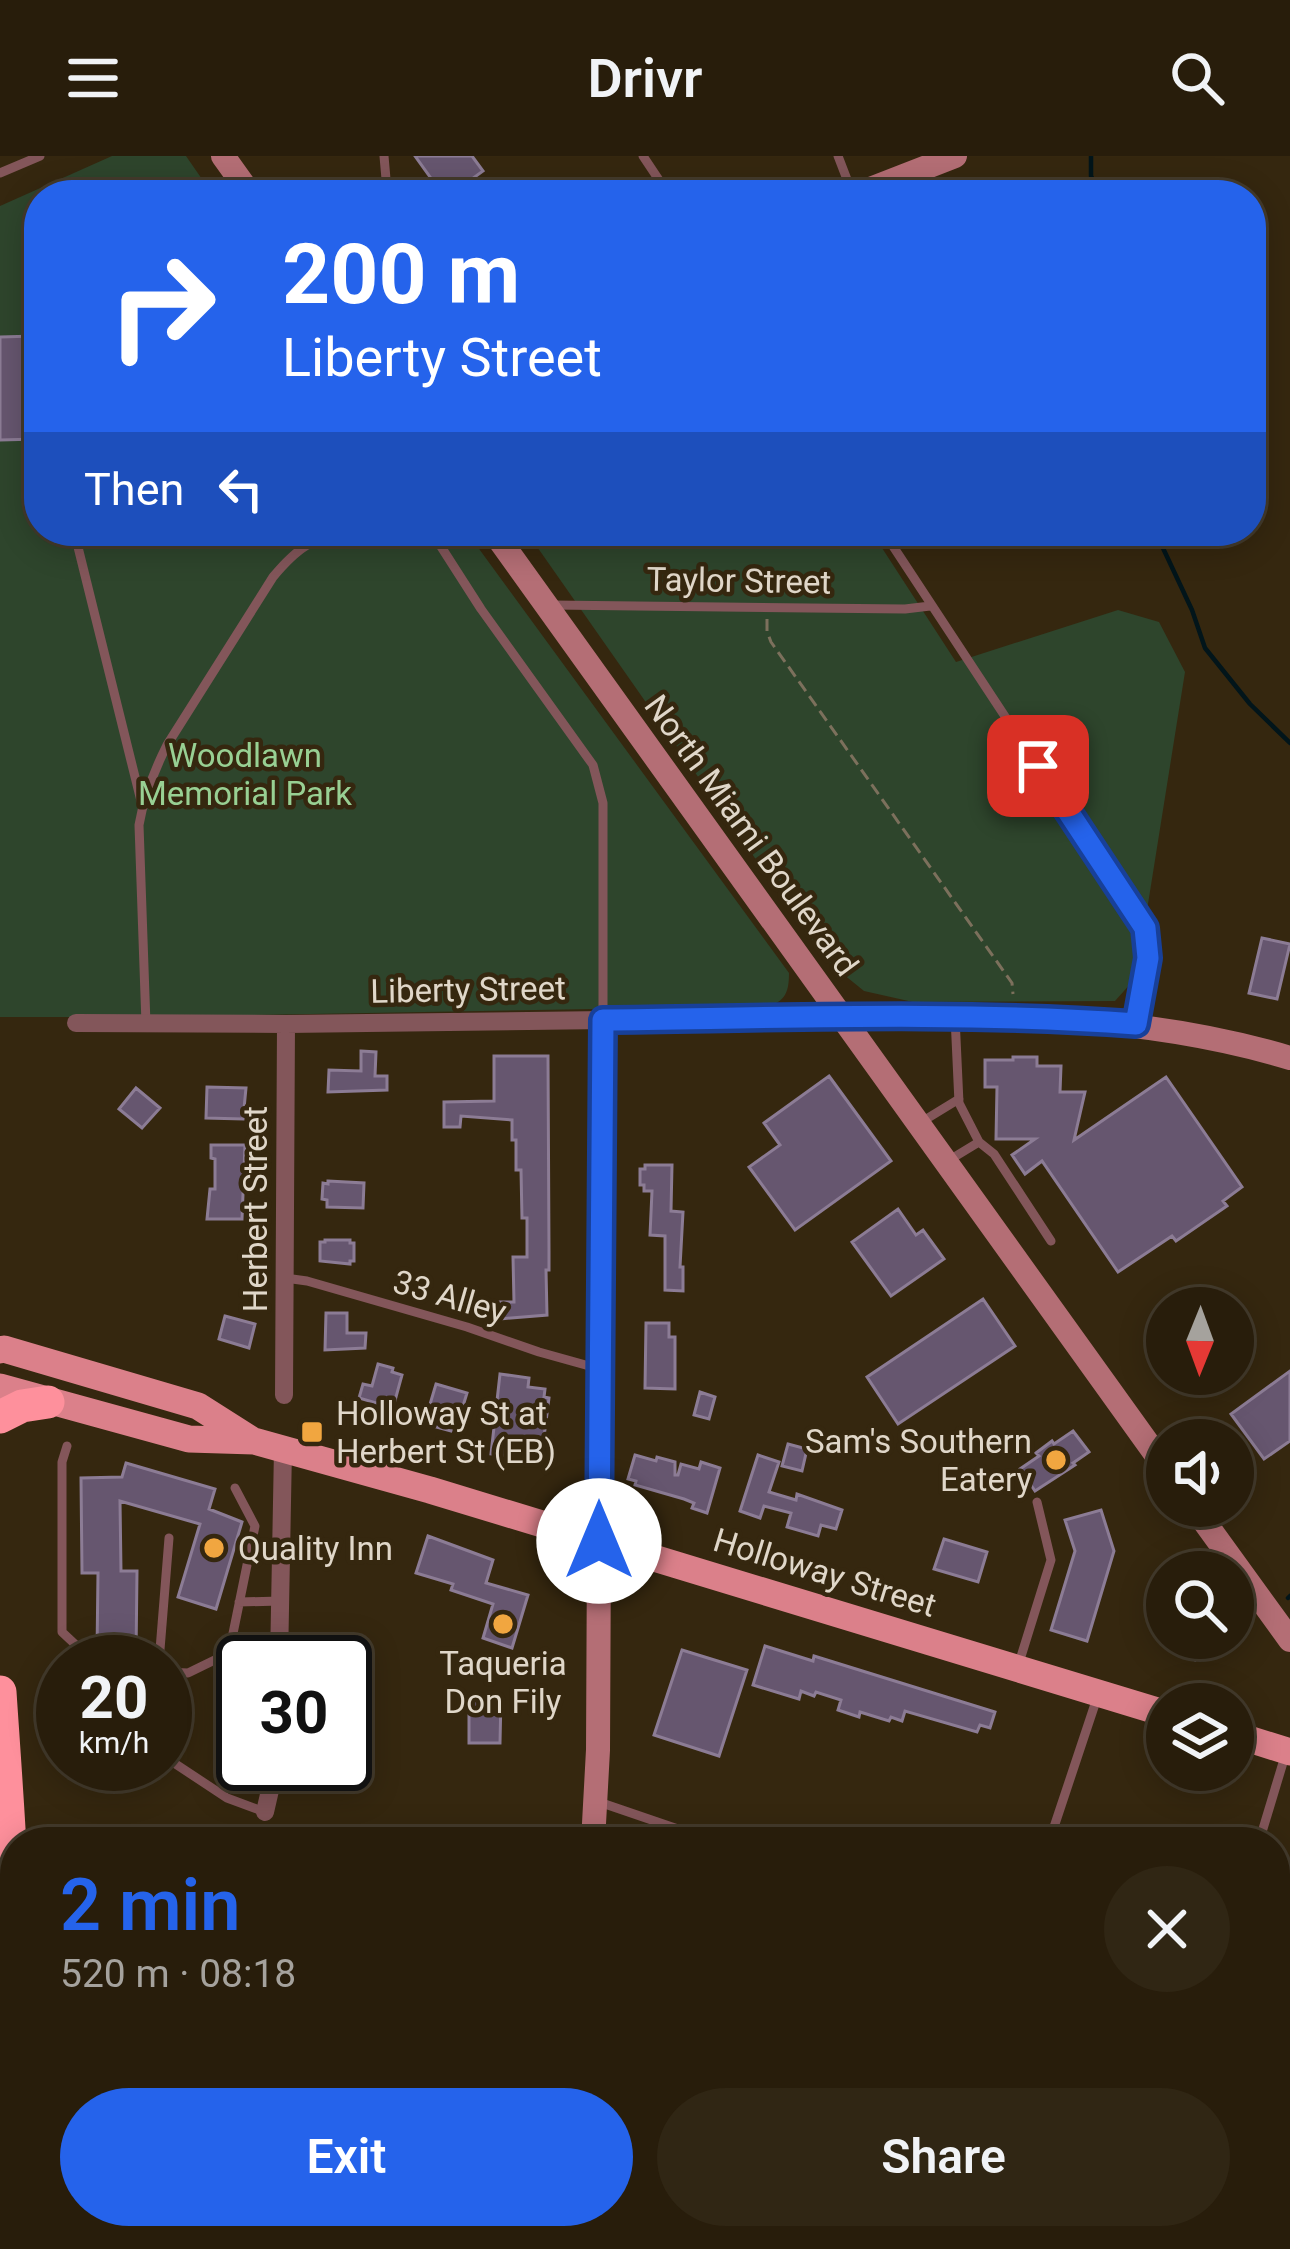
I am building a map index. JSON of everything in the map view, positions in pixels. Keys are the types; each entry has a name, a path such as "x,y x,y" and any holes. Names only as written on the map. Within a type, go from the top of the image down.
{"highway":[{"path":"0,1417 22,1406 49,1402"},
{"path":"0,1692 10,1827"}],"main road":[{"name":"Holloway Street","path":"0,1350 198,1406 254,1441"},
{"name":"Holloway Street","path":"0,1387 189,1438 254,1441 283,1449 1146,1708"}],"street":[{"path":"893,180 956,156"},
{"name":"North Miami Boulevard","path":"504,546 1146,1441"},
{"name":"Liberty Street","path":"76,1023 1066,1019 1208,1036 1290,1058"},
{"path":"594,1827 603,1020"},
{"name":"Herbert Street","path":"284,1395 286,1024"},
{"path":"279,1635 283,1449"},
{"path":"1209,1527 1288,1634"},
{"path":"265,1812 270,1791"}],"lane":[{"path":"0,172 40,156"},
{"path":"78,546 142,806"},
{"path":"146,1024 142,806 167,745 273,577 302,546"},
{"path":"441,546 592,765 603,803 603,1020"},
{"path":"892,546 1145,928 1148,958 1136,1024"},
{"name":"Taylor Street","path":"546,605 930,606"},
{"path":"955,1017 959,1099 980,1142 994,1154 1051,1241"},
{"path":"919,1124 959,1099"},
{"path":"946,1162 980,1142"},
{"name":"33 Alley","path":"285,1278 600,1369"},
{"path":"65,1635 62,1462 67,1446"},
{"path":"192,1671 229,1654 255,1526 235,1488"},
{"path":"1018,1669 1051,1560 1037,1502"},
{"path":"161,1635 169,1538"},
{"path":"239,1602 280,1601"},
{"path":"1054,1827 1099,1693"},
{"path":"1262,1827 1282,1745"},
{"path":"192,1775 227,1798 265,1812"},
{"path":"596,1801 672,1827"}],"path":[{"path":"767,608 771,643 1012,983 1013,996"}],"green space":[{"name":"Woodlawn Memorial Park","path":"112,156 186,156 203,180 58,180"},
{"name":"Woodlawn Memorial Park","path":"24,195 24,546 477,546 789,973 782,999 767,1006 0,1017 0,206"},
{"path":"536,546 881,546 956,662 1118,610 1159,622 1185,672 1132,982 1115,1001 913,1002 864,991 827,961"}],"building":[{"path":"415,156 472,156 483,171 471,180 432,180"},
{"path":"24,336 24,439 0,440 0,337"},
{"path":"1262,938 1290,944 1277,999 1249,993"},
{"path":"361,1051 376,1052 375,1076 387,1076 387,1090 328,1092 329,1070 361,1071"},
{"path":"494,1056 548,1056 547,1315 499,1319 499,1302 514,1302 513,1257 527,1257 527,1218 522,1218 521,1170 516,1170 512,1120 461,1116 460,1127 444,1127 444,1102 494,1101"},
{"path":"1037,1057 1037,1066 1061,1066 1060,1092 1085,1092 1074,1140 1166,1077 1242,1187 1223,1201 1227,1206 1176,1241 1172,1236 1118,1272 1042,1161 1025,1174 1012,1155 1035,1139 996,1139 997,1087 985,1087 985,1060"},
{"path":"829,1076 891,1161 795,1230 749,1167 780,1145 764,1123"},
{"path":"207,1087 246,1088 243,1119 206,1118"},
{"path":"136,1088 160,1108 142,1128 119,1109"},
{"path":"211,1145 245,1145 242,1219 207,1219 210,1189 215,1189"},
{"path":"672,1165 671,1211 683,1212 683,1291 665,1290 665,1236 650,1235 652,1191 640,1185 640,1169"},
{"path":"323,1183 364,1183 363,1208 327,1207 327,1200 322,1199"},
{"path":"898,1209 916,1235 923,1230 944,1259 891,1296 852,1242"},
{"path":"350,1240 354,1261 320,1261 320,1242"},
{"path":"983,1299 1015,1346 898,1424 867,1377"},
{"path":"326,1313 347,1313 347,1333 366,1333 365,1348 325,1350"},
{"path":"225,1316 255,1324 249,1348 219,1339"},
{"path":"646,1323 669,1323 669,1337 675,1337 675,1389 645,1388"},
{"path":"378,1364 402,1375 393,1408 359,1398 363,1384 372,1386"},
{"path":"1290,1371 1290,1441 1264,1459 1254,1445 1254,1419 1235,1419 1231,1414"},
{"path":"500,1374 529,1378 528,1387 545,1389 544,1397 549,1398 538,1453 491,1454"},
{"path":"436,1384 467,1393 456,1429 451,1431 425,1421"},
{"path":"700,1392 715,1397 709,1419 694,1415"},
{"name":"Sam's Southern Eatery","path":"1073,1431 1089,1452 1035,1491 1020,1469 1052,1441"},
{"path":"788,1444 807,1449 802,1471 782,1466"},
{"path":"635,1455 675,1462 675,1475 681,1464 699,1469 701,1462 720,1468 707,1513 684,1499 635,1485 636,1481 628,1479"},
{"path":"758,1455 779,1462 769,1492 796,1500 797,1494 842,1510 836,1529 821,1525 818,1536 787,1527 791,1513 764,1506 760,1518 740,1511"},
{"name":"Quality Inn","path":"126,1463 215,1489 209,1509 242,1522 216,1609 178,1597 200,1524 120,1501 121,1571 137,1571 136,1635 97,1635 98,1573 82,1573 81,1478 122,1477"},
{"path":"1101,1510 1114,1551 1087,1641 1051,1630 1075,1551 1065,1520"},
{"path":"428,1536 493,1560 486,1583 528,1595 512,1648 483,1638 493,1604 451,1590 453,1584 416,1573"},
{"path":"944,1539 987,1552 978,1582 934,1569"},
{"path":"765,1646 813,1661 814,1656 995,1712 990,1728 980,1725 977,1732 905,1711 902,1721 860,1712 859,1717 838,1710 841,1700 816,1692 814,1696 801,1691 799,1699 753,1685"},
{"path":"682,1650 747,1670 719,1756 654,1735"},
{"path":"469,1696 501,1697 500,1743 469,1743"}],"waterway":[{"path":"1091,156 1093,180"},
{"path":"1162,546 1205,648 1250,704 1290,743"}],"place":[{"name":"Holloway St at Herbert St (EB)","path":"312,1432"},
{"name":"Sam's Southern Eatery","path":"1056,1460"},
{"name":"Quality Inn","path":"214,1548"},
{"name":"Taqueria Don Fily","path":"503,1624"}],"route":[{"path":"599,1541 603,1020 884,1016 1136,1024 1148,958 1145,928 1038,766"}]}
